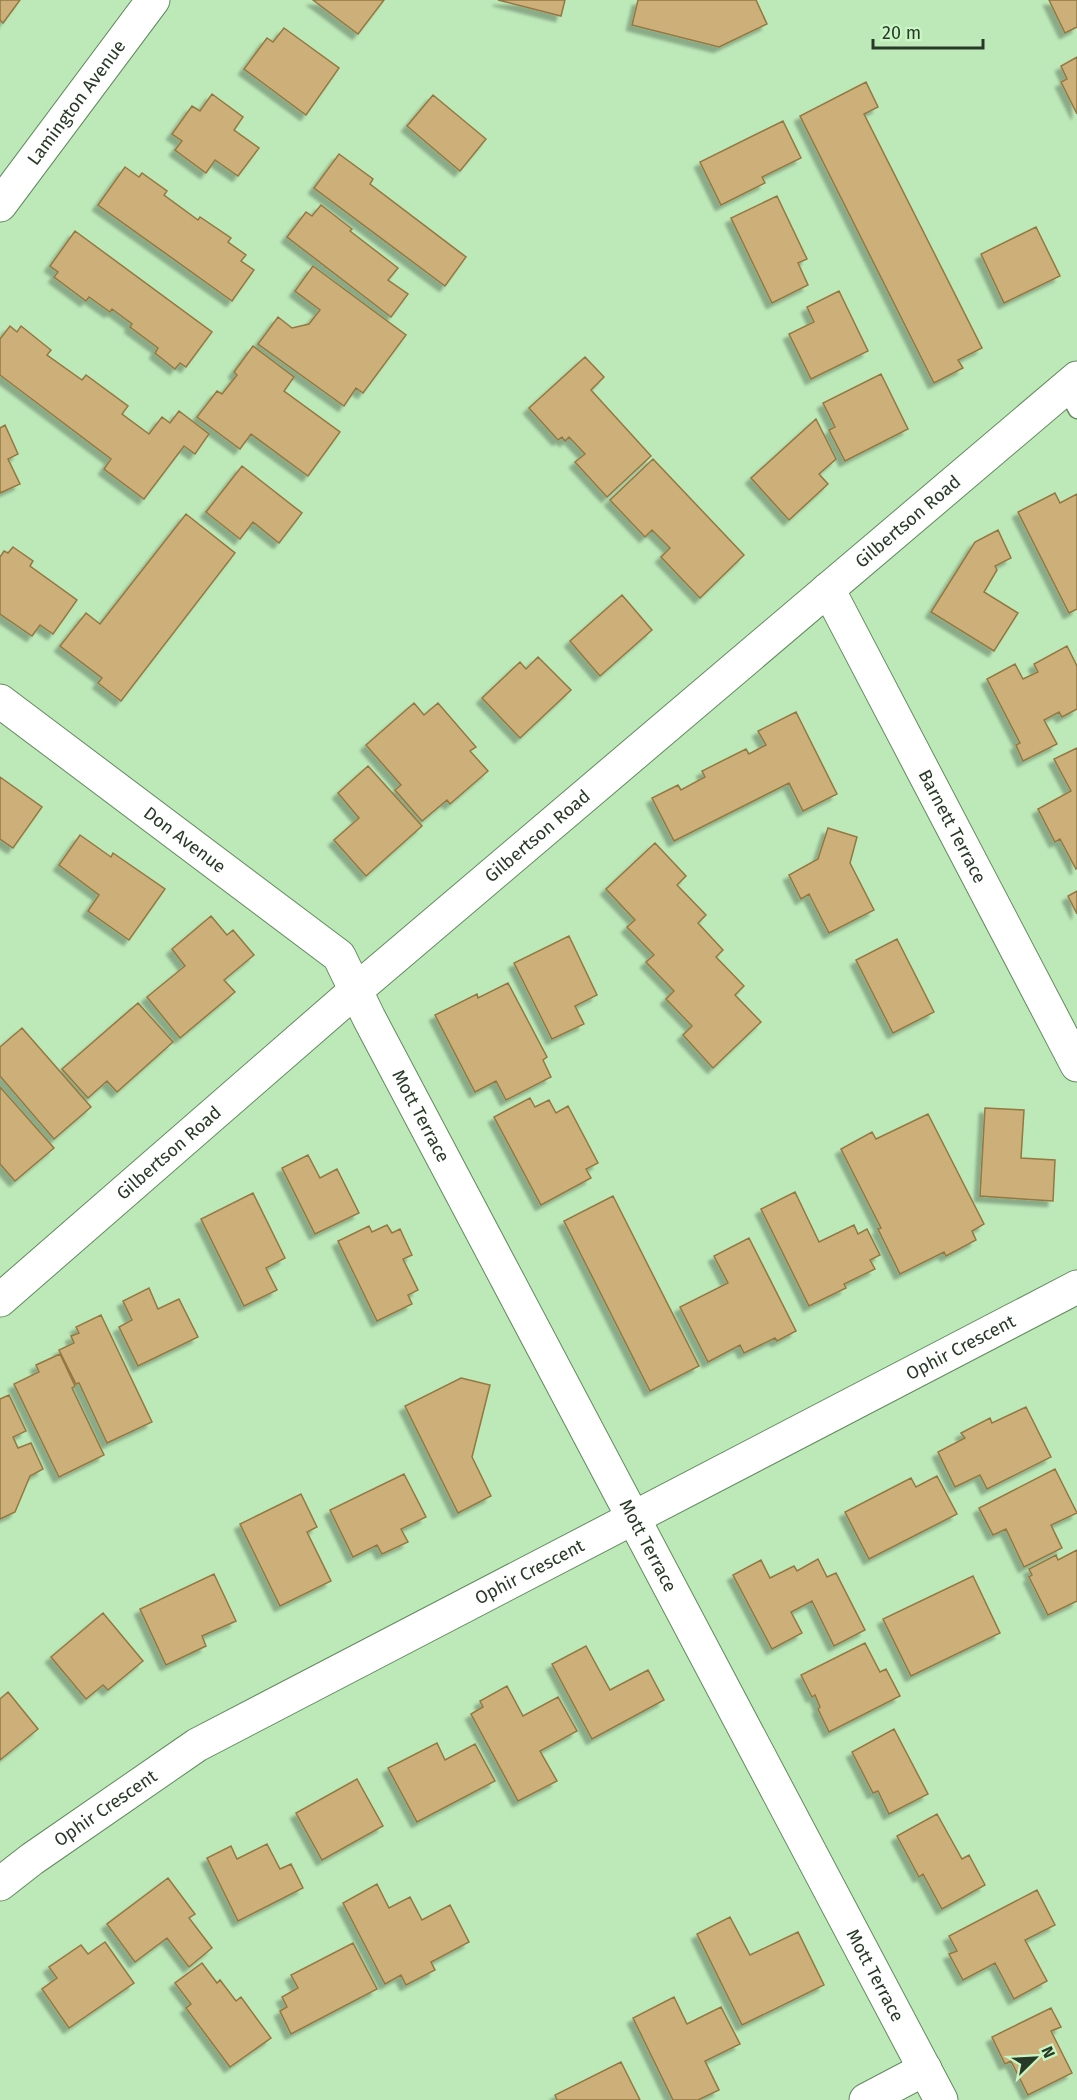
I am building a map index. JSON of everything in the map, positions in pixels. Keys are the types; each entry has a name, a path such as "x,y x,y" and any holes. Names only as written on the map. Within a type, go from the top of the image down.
{"street":[{"name":"Lamington Avenue","path":"0,205 153,0"},
{"name":"Gilbertson Road","path":"0,1300 355,991 828,589 1073,392"},
{"name":"Barnett Terrace","path":"828,589 1077,1065"},
{"name":"Don Avenue","path":"0,700 339,956 355,991"},
{"name":"Mott Terrace","path":"355,991 941,2100"},
{"name":"Ophir Crescent","path":"0,1884 32,1859 197,1745 1077,1287"},
{"path":"866,2100 925,2069"}],"building":[{"path":"0,0 20,0 3,23 0,20"},
{"path":"313,0 384,0 358,34"},
{"path":"498,0 565,0 561,16"},
{"path":"638,0 756,0 767,24 719,47 632,25"},
{"path":"1049,0 1077,0 1077,27 1065,33"},
{"path":"284,28 339,68 306,115 244,69 267,38 273,42"},
{"path":"1077,57 1077,114 1061,82 1067,79 1061,66"},
{"path":"866,82 878,107 864,114 982,348 958,360 963,368 934,383 800,116"},
{"path":"212,94 243,117 234,130 259,148 238,176 215,160 206,173 175,150 182,141 172,134 192,106 200,111"},
{"path":"433,95 486,139 460,171 407,126"},
{"path":"783,121 801,158 762,177 765,183 721,205 700,162"},
{"path":"339,154 373,179 370,184 466,257 445,286 314,188"},
{"path":"125,167 139,177 142,173 167,191 164,195 198,220 200,217 231,238 228,242 246,255 241,261 254,270 232,301 98,205"},
{"path":"777,196 807,259 798,263 808,285 772,303 731,218"},
{"path":"321,205 398,268 388,280 408,294 391,317 287,237 306,212 312,216"},
{"path":"1036,227 1060,276 1004,303 981,254"},
{"path":"75,231 212,332 186,367 180,363 175,369 155,353 158,348 130,327 132,324 112,309 110,312 89,297 86,301 54,277 58,272 50,266"},
{"path":"313,266 406,335 363,393 356,388 344,406 258,344 278,317 292,328 309,324 320,310 295,291"},
{"path":"839,291 868,351 811,379 789,334 814,322 807,307"},
{"path":"10,326 17,332 21,326 51,350 47,355 82,380 86,375 128,406 122,414 149,434 162,417 170,423 179,411 209,434 195,454 184,446 144,499 104,469 111,459 0,375 0,339"},
{"path":"253,346 294,377 284,391 340,432 308,476 251,434 240,449 197,417 217,391 222,394 237,375 234,372"},
{"path":"585,357 604,377 591,390 651,456 607,497 575,462 585,454 569,437 565,441 562,437 558,440 529,408"},
{"path":"881,374 908,429 845,461 829,430 835,427 823,403"},
{"path":"816,419 836,459 819,474 828,484 789,520 751,478"},
{"path":"5,425 18,454 8,459 20,484 0,493 0,428"},
{"path":"653,459 744,555 700,598 661,557 670,548 652,530 645,537 610,500"},
{"path":"242,466 302,513 279,543 253,522 240,539 206,512"},
{"path":"1055,493 1060,503 1077,494 1077,609 1069,613 1018,512"},
{"path":"186,514 235,553 121,701 98,683 102,678 60,646 86,613 100,624"},
{"path":"998,530 1011,558 995,566 997,570 984,592 1018,613 994,651 931,612 975,542"},
{"path":"13,547 33,561 30,566 77,600 53,634 40,625 32,636 0,614 0,557 4,551 8,553"},
{"path":"622,595 652,630 600,676 570,641"},
{"path":"1067,646 1077,666 1077,709 1062,717 1059,712 1044,720 1057,744 1023,761 1016,745 1020,743 987,679 1015,664 1023,679 1038,672 1034,664"},
{"path":"538,657 571,690 520,738 482,698 520,662 526,669"},
{"path":"414,703 424,715 438,703 476,747 470,751 488,771 450,804 447,800 422,821 395,790 401,785 366,745"},
{"path":"796,712 837,794 803,811 789,783 674,841 652,798 678,785 681,790 705,777 702,771 746,749 749,754 766,745 758,731"},
{"path":"1077,748 1076,869 1060,839 1055,842 1038,809 1071,791 1054,759"},
{"path":"368,766 422,826 366,876 334,840 359,818 338,793"},
{"path":"0,777 42,807 13,848 0,839"},
{"path":"828,828 857,837 850,863 874,910 829,933 809,894 801,899 789,875 818,859"},
{"path":"80,835 111,857 113,853 165,889 129,940 88,911 99,895 59,865"},
{"path":"655,843 686,876 677,885 706,915 698,923 723,950 716,957 744,986 735,995 761,1022 713,1068 683,1035 692,1026 666,999 674,991 646,962 654,955 627,927 635,920 606,889"},
{"path":"1077,891 1077,914 1068,896"},
{"path":"211,916 227,935 233,930 254,955 224,980 235,992 180,1038 147,997 185,966 172,949"},
{"path":"569,936 597,995 575,1006 584,1024 552,1039 514,963"},
{"path":"897,939 934,1012 893,1033 856,960"},
{"path":"508,983 547,1057 543,1060 551,1077 506,1100 496,1081 475,1092 435,1015 477,994 478,998"},
{"path":"138,1003 173,1042 117,1092 107,1081 88,1098 62,1069"},
{"path":"22,1028 91,1107 54,1139 0,1076 0,1047"},
{"path":"0,1087 54,1148 15,1181 0,1164"},
{"path":"530,1098 535,1107 549,1100 556,1113 568,1106 598,1163 586,1169 591,1178 541,1205 494,1117"},
{"path":"985,1108 1024,1110 1021,1158 1055,1160 1053,1201 980,1196"},
{"path":"928,1114 984,1224 972,1231 976,1240 946,1256 944,1252 900,1274 878,1229 881,1228 841,1149 872,1132 876,1139"},
{"path":"308,1155 320,1178 337,1169 359,1213 315,1234 282,1168"},
{"path":"795,1192 819,1242 854,1225 858,1234 867,1229 880,1255 870,1260 875,1269 844,1284 846,1288 809,1306 761,1209"},
{"path":"253,1193 285,1258 266,1268 277,1290 244,1306 201,1219"},
{"path":"613,1196 699,1366 650,1391 564,1221"},
{"path":"387,1225 392,1233 400,1229 412,1255 403,1259 418,1290 408,1295 412,1304 377,1321 338,1241 369,1226 372,1232"},
{"path":"749,1238 796,1331 777,1341 775,1338 744,1353 740,1345 708,1362 680,1307 728,1283 714,1256"},
{"path":"149,1288 158,1309 179,1299 198,1337 138,1366 119,1327 132,1320 123,1301"},
{"path":"101,1315 152,1422 107,1443 79,1383 76,1384 59,1350 74,1343 71,1336 79,1333 76,1327"},
{"path":"60,1354 75,1386 72,1388 104,1455 59,1477 14,1384 39,1372 36,1365"},
{"path":"461,1378 490,1385 472,1457 491,1496 458,1513 405,1406"},
{"path":"9,1395 26,1431 13,1437 18,1448 31,1443 43,1469 30,1476 15,1512 0,1519 0,1399"},
{"path":"1026,1407 1051,1457 987,1489 980,1475 955,1487 938,1452 965,1438 961,1433 990,1418 992,1423"},
{"path":"1055,1469 1077,1513 1051,1525 1062,1548 1024,1567 1006,1529 993,1535 979,1508"},
{"path":"404,1474 426,1517 401,1529 408,1542 382,1554 377,1545 353,1557 330,1510"},
{"path":"937,1476 957,1514 869,1559 845,1512 911,1478 916,1487"},
{"path":"301,1494 317,1527 307,1532 331,1581 280,1606 240,1524"},
{"path":"1077,1550 1077,1601 1048,1615 1029,1577 1032,1575 1029,1569 1056,1555 1058,1560"},
{"path":"818,1559 827,1577 836,1573 865,1630 834,1646 812,1601 791,1612 802,1633 772,1649 733,1575 761,1560 770,1578 794,1566 797,1571"},
{"path":"214,1574 236,1621 202,1636 206,1646 166,1665 140,1609"},
{"path":"973,1576 1000,1633 911,1676 883,1619"},
{"path":"103,1613 143,1661 108,1690 103,1685 86,1699 51,1657"},
{"path":"865,1643 880,1672 886,1669 900,1696 829,1732 818,1709 820,1707 815,1695 812,1697 801,1675"},
{"path":"586,1646 610,1690 648,1670 664,1700 592,1739 552,1664"},
{"path":"507,1686 523,1716 558,1697 577,1731 540,1751 557,1781 518,1801 471,1714 483,1707 480,1701"},
{"path":"8,1692 38,1729 0,1760 0,1699"},
{"path":"894,1729 928,1794 889,1814 878,1791 873,1793 852,1752"},
{"path":"437,1743 445,1760 475,1744 495,1781 417,1822 388,1768"},
{"path":"357,1779 383,1826 322,1860 296,1813"},
{"path":"937,1814 962,1859 969,1855 985,1885 942,1909 923,1874 919,1877 897,1836"},
{"path":"267,1844 280,1869 291,1864 303,1888 238,1921 207,1858 231,1846 237,1859"},
{"path":"168,1878 195,1914 189,1918 212,1948 189,1967 167,1938 135,1962 107,1924"},
{"path":"377,1884 389,1908 410,1897 422,1920 450,1905 469,1942 431,1962 435,1970 406,1985 401,1975 385,1984 343,1903"},
{"path":"1037,1890 1055,1925 1025,1940 1047,1981 1014,1999 995,1963 963,1980 949,1954 957,1951 949,1936"},
{"path":"730,1917 750,1955 798,1932 824,1985 742,2025 697,1934"},
{"path":"105,1942 134,1983 69,2028 42,1989 57,1978 49,1967 81,1945 88,1954"},
{"path":"353,1943 377,1989 291,2034 280,2011 287,2007 282,1997 298,1988 291,1975"},
{"path":"202,1963 217,1983 220,1980 236,2001 241,1997 271,2038 230,2067 186,2008 191,2004 175,1983"},
{"path":"674,1997 687,2024 721,2007 740,2044 705,2061 719,2090 698,2100 673,2100 633,2018"},
{"path":"1051,2008 1061,2027 1051,2031 1072,2073 1028,2095 1011,2061 1005,2064 992,2037"},
{"path":"621,2062 640,2100 557,2100 555,2095"}]}
